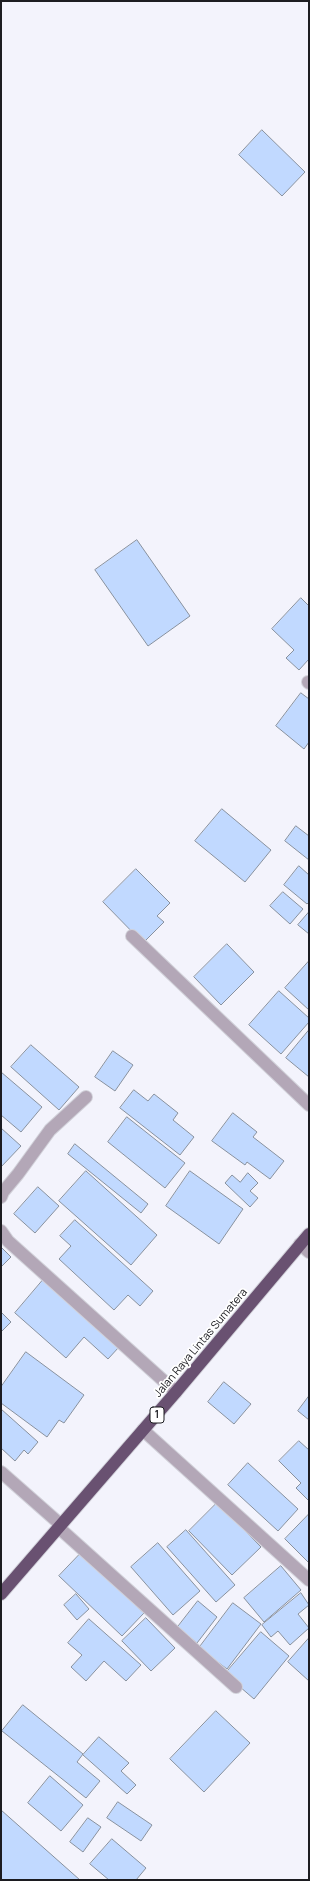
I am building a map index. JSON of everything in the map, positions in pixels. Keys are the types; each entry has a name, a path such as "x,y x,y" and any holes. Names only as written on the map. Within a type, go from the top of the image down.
{"highway":[{"name":"Jalan Raya Lintas Sumatera","path":"1,1594 59,1525 305,1248 309,1234"}],"street":[{"path":"132,936 309,1105"},
{"path":"1,1197 3,1192 50,1130 86,1097"},
{"path":"1,1230 8,1241 176,1392"},
{"path":"143,1430 309,1580"},
{"path":"1,1472 236,1686"}],"building":[{"path":"262,130 305,172 282,196 239,155"},
{"path":"137,540 190,616 148,646 95,570"},
{"path":"301,598 309,606 309,659 299,670 286,658 294,650 272,629"},
{"path":"301,693 309,699 309,742 304,749 276,726"},
{"path":"222,809 271,850 245,882 195,841"},
{"path":"296,826 309,836 309,860 285,841"},
{"path":"299,866 309,875 309,902 307,904 284,885"},
{"path":"136,869 170,903 157,916 164,922 143,943 103,902"},
{"path":"283,892 303,909 290,924 270,906"},
{"path":"309,912 309,934 298,925"},
{"path":"227,944 254,972 221,1005 194,977"},
{"path":"309,961 309,1010 285,988"},
{"path":"279,991 309,1018 309,1022 281,1054 249,1025"},
{"path":"309,1030 309,1077 286,1058"},
{"path":"31,1045 79,1087 59,1110 11,1067"},
{"path":"113,1051 133,1065 115,1091 95,1077"},
{"path":"1,1072 42,1107 21,1132 1,1115"},
{"path":"134,1090 148,1101 154,1094 178,1113 173,1120 194,1137 180,1155 120,1108"},
{"path":"233,1113 257,1132 253,1137 284,1161 270,1179 247,1162 245,1165 212,1141"},
{"path":"127,1117 185,1163 165,1188 108,1142"},
{"path":"1,1128 21,1146 1,1167"},
{"path":"75,1144 148,1204 141,1213 68,1154"},
{"path":"86,1171 157,1235 131,1265 59,1201"},
{"path":"190,1171 243,1209 219,1244 166,1206"},
{"path":"248,1173 258,1183 250,1191 258,1198 250,1207 225,1183 232,1175 240,1182"},
{"path":"38,1187 59,1206 35,1233 14,1214"},
{"path":"75,1220 153,1291 140,1306 128,1295 114,1310 59,1259 71,1246 60,1236"},
{"path":"1,1247 11,1257 1,1267"},
{"path":"43,1280 119,1347 108,1359 84,1337 66,1358 15,1313"},
{"path":"1,1312 11,1322 1,1332"},
{"path":"26,1352 84,1395 64,1423 59,1420 47,1437 1,1403 1,1387"},
{"path":"224,1382 251,1404 234,1424 208,1402"},
{"path":"309,1396 309,1420 298,1411"},
{"path":"1,1409 38,1442 28,1454 24,1450 15,1461 1,1448"},
{"path":"299,1441 309,1450 309,1501 296,1488 301,1483 279,1461"},
{"path":"248,1463 298,1509 278,1531 228,1485"},
{"path":"217,1503 261,1547 232,1575 189,1531"},
{"path":"309,1514 309,1563 285,1539"},
{"path":"186,1530 235,1585 216,1602 167,1547"},
{"path":"158,1543 200,1591 173,1615 131,1567"},
{"path":"81,1553 144,1613 122,1636 59,1576"},
{"path":"281,1566 301,1590 264,1622 244,1598"},
{"path":"301,1593 309,1605 298,1614 309,1628 290,1645 278,1631 271,1637 262,1625"},
{"path":"76,1594 89,1609 77,1620 64,1605"},
{"path":"198,1601 217,1617 197,1643 177,1628"},
{"path":"233,1603 261,1624 227,1669 199,1648"},
{"path":"146,1618 175,1648 151,1671 122,1641"},
{"path":"89,1619 141,1665 126,1681 104,1661 86,1681 71,1667 82,1655 68,1643"},
{"path":"261,1632 289,1656 254,1699 225,1674"},
{"path":"309,1638 309,1681 288,1662"},
{"path":"23,1705 83,1754 77,1762 100,1781 86,1798 2,1731"},
{"path":"216,1711 250,1743 204,1792 170,1759"},
{"path":"99,1737 129,1763 121,1771 136,1785 127,1794 83,1755"},
{"path":"50,1776 83,1805 61,1831 28,1803"},
{"path":"118,1802 152,1825 141,1841 107,1818"},
{"path":"1,1810 80,1880 1,1880"},
{"path":"88,1818 101,1827 83,1852 70,1842"},
{"path":"112,1839 146,1868 136,1880 109,1880 90,1864"}]}
